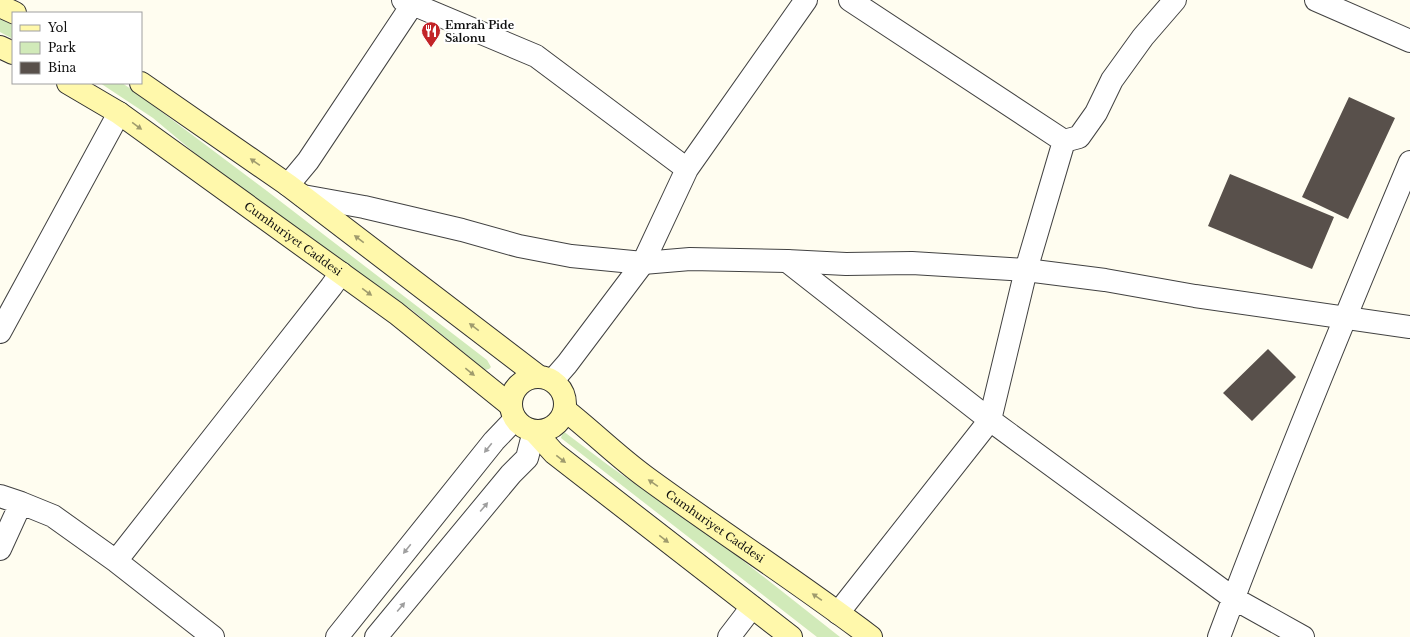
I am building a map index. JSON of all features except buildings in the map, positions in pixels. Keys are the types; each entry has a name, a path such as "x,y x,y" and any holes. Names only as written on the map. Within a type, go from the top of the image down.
{"main road":[{"path":"0,6 13,12"},
{"path":"0,47 12,53"},
{"name":"Cumhuriyet Caddesi","path":"70,84 119,113 396,313 513,412 527,429 534,431 554,453 791,637"},
{"path":"142,84 296,191 545,378 558,385 565,398 565,410 560,420 549,429 534,431"},
{"path":"513,412 514,391 518,384 531,377 545,378"},
{"name":"Cumhuriyet Caddesi","path":"565,410 646,478 838,612 871,637"}],"street":[{"path":"545,378 567,364 642,263 687,169 806,0"},
{"path":"850,0 1064,141 1079,137 1096,113 1112,80 1143,37 1175,0"},
{"path":"1316,0 1410,41"},
{"path":"687,169 536,56 407,2 308,161 296,191 527,247 571,256 642,263 690,259 787,260 846,264 912,263 1026,270 1105,280 1195,296 1410,327"},
{"path":"0,332 119,113"},
{"path":"838,612 990,420 1026,270 1064,141"},
{"path":"1219,637 1345,317 1410,162"},
{"path":"787,260 990,420 1234,598 1303,637"},
{"path":"116,561 317,306 341,273"},
{"path":"337,637 494,441 513,412"},
{"path":"376,637 527,458 534,431"},
{"path":"0,496 53,516 116,561 212,637"},
{"path":"0,549 21,503"},
{"path":"729,637 752,607"}],"green space":[{"path":"0,19 12,25 12,38 0,32"},
{"path":"102,84 124,84 131,89 267,191 487,360 491,367 485,370 412,310 227,180 153,118"},
{"path":"563,431 608,465 727,548 840,637 817,637 561,438"}],"place":[{"name":"Emrah Pide Salonu","path":"431,48"}]}
